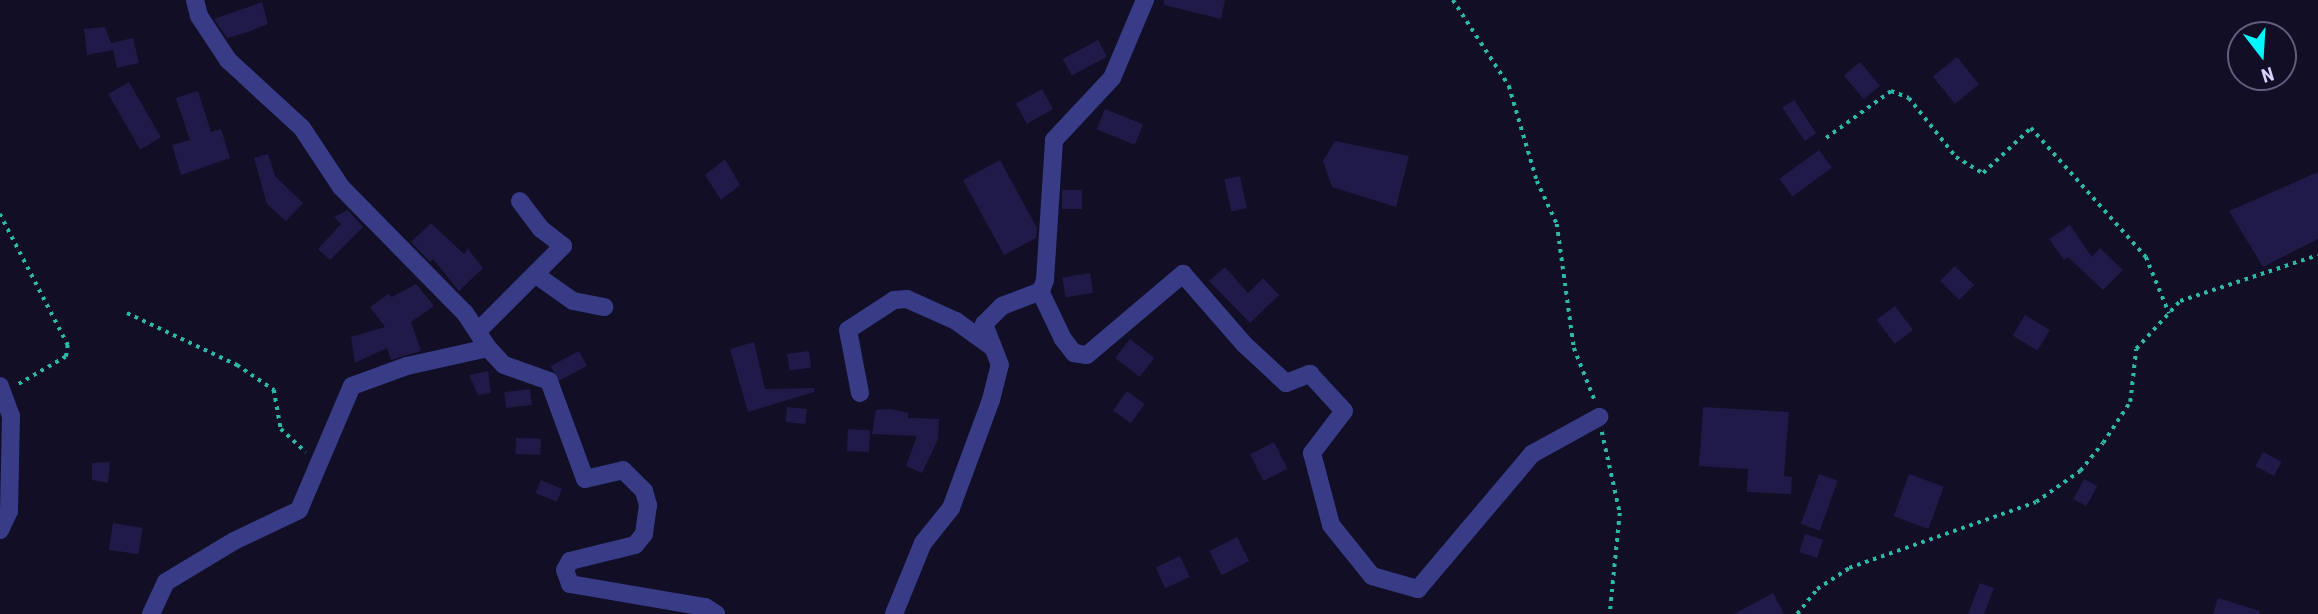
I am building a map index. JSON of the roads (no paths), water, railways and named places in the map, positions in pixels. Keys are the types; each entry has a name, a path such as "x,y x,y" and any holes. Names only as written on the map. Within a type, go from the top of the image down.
{"street":[{"path":"195,0 199,16 228,60 302,128 341,187 479,330 488,348 504,365 549,382 585,479 623,471 644,491 648,506 644,534 635,545 570,561 565,570 570,584 705,607 716,614"},
{"path":"894,614 923,543 951,508 994,389 997,351 986,333 984,324 989,314 1040,291 1045,280 1054,140 1112,78 1145,0"},
{"path":"479,330 564,246 541,229 520,201"},
{"path":"1040,291 1063,339 1074,353 1087,355 1183,274 1245,345 1286,383 1310,374 1345,411 1312,453 1331,525 1373,576 1418,589 1532,454 1599,417"},
{"path":"536,275 573,301 604,307"},
{"path":"860,393 848,330 894,300 907,299 956,321 997,351"},
{"path":"151,614 166,582 234,541 299,510 352,386 407,366 488,348"},
{"path":"0,530 9,511 11,416 3,389"}]}
